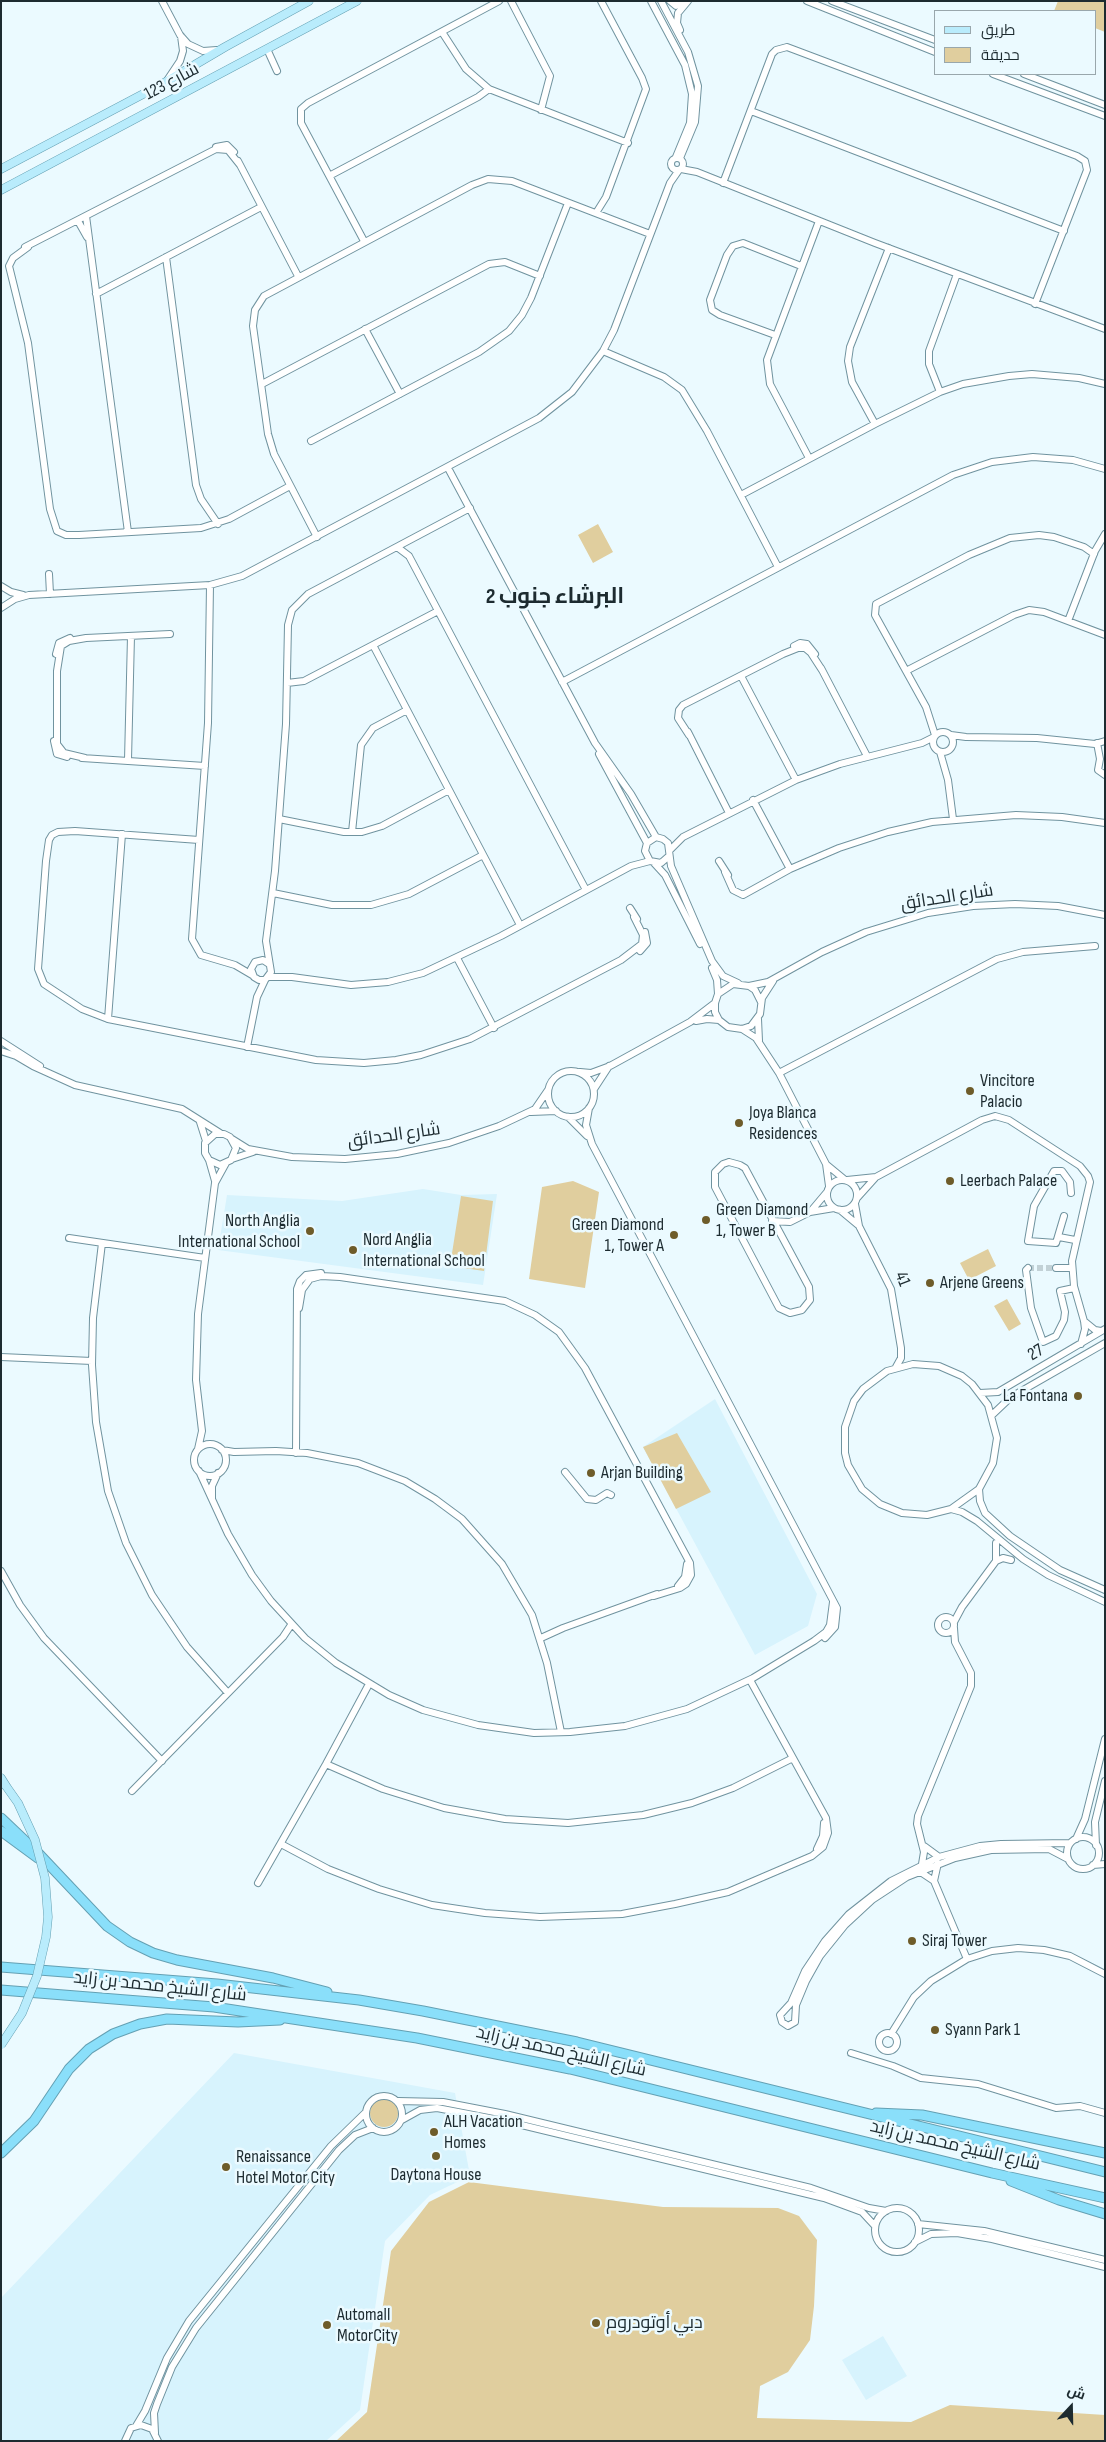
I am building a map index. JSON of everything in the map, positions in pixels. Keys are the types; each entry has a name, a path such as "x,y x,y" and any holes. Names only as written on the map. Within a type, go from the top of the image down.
{"highway":[{"path":"1,1818 119,1936 147,1950 177,1960 273,1978 359,2000"},
{"path":"1,1831 54,1870"},
{"name":"شارع الشيخ محمد بن زايد","path":"1,1967 144,1977 359,2000 533,2032 1105,2172"},
{"name":"شارع الشيخ محمد بن زايد","path":"1,1990 142,2000 298,2019 416,2038 509,2056 992,2173 1105,2198"},
{"path":"1,2153 34,2121 60,2080 79,2058 113,2034 140,2024 167,2019 244,2022 298,2019"},
{"path":"857,2112 922,2115 1105,2153"},
{"path":"992,2173 1051,2197 1105,2214"}],"main road":[{"name":"شارع 123","path":"1,169 164,83 309,1"},
{"name":"شارع 123","path":"1,190 357,1"},
{"path":"1,2045 22,2013 35,1982 43,1957 48,1917 45,1878 38,1849 27,1820 3,1782"}],"street":[{"path":"162,1 180,35 192,47 203,51 214,51 225,47"},
{"path":"364,241 331,175 299,119 301,109 308,103 500,1"},
{"path":"510,1 550,76 541,110"},
{"path":"596,213 606,197 645,95 645,83 601,1"},
{"path":"1,608 15,598 29,596 210,585 242,576 514,433 553,408 572,392 603,351 614,330 670,183 680,170 680,159 690,123 692,94 685,65 651,1"},
{"path":"661,1 688,52 697,80 698,97 695,122 680,159"},
{"path":"670,1 674,6 682,1"},
{"path":"688,1 679,10 677,20 687,42 688,52"},
{"path":"807,1 934,52"},
{"path":"832,1 934,40"},
{"path":"442,32 466,69 487,88 628,143"},
{"path":"164,83 180,61 183,51 180,35"},
{"path":"723,183 772,54 776,50 787,46 1068,152 1085,161 1087,170 1035,304"},
{"path":"267,49 277,70"},
{"path":"996,75 1105,116"},
{"path":"1027,75 1105,105"},
{"path":"331,175 474,99 487,88"},
{"path":"751,110 1064,231"},
{"path":"290,486 218,524 210,526 63,537 55,534 51,527 30,354 7,261 11,256 204,154 223,148 230,152 240,165 298,276"},
{"path":"670,183 672,160 680,159 697,172 723,183 1035,304 1105,329"},
{"path":"671,166 680,170 697,172"},
{"path":"317,537 270,444 253,326 255,310 259,302 271,290 472,185 488,179 512,181 650,234"},
{"path":"604,216 606,197"},
{"path":"311,441 502,338 527,307 568,203"},
{"path":"96,291 120,282 261,207"},
{"path":"86,216 128,532"},
{"path":"78,221 89,243"},
{"path":"809,458 774,391 768,376 767,360 819,221"},
{"path":"775,335 720,315 712,310 710,300 727,254 733,246 743,244 801,266"},
{"path":"874,424 852,382 848,361 850,347 889,248"},
{"path":"166,257 195,478 210,526"},
{"path":"159,262 170,285"},
{"path":"261,381 285,372 494,262 505,262 540,276"},
{"path":"940,392 929,364 929,351 957,274"},
{"path":"365,329 400,394"},
{"path":"603,351 664,376 682,390 695,408 778,567"},
{"path":"741,495 874,424 940,392 986,379 1024,375 1056,375 1105,384"},
{"path":"562,682 935,484 972,467 1003,460 1032,457 1073,460 1105,469"},
{"path":"448,468 647,843"},
{"path":"205,505 218,524"},
{"path":"247,1047 257,997 268,978 270,965 266,941 273,893 279,819 287,683 288,625 296,604 308,594 470,508"},
{"path":"1068,621 1094,554 1105,534"},
{"path":"948,780 951,748 948,733 926,707 875,615 874,608 878,602 976,551 1010,538 1039,535 1054,537 1084,547 1094,554"},
{"path":"408,541 409,556 586,890"},
{"path":"397,547 409,556"},
{"path":"49,574 50,594"},
{"path":"210,585 209,701 193,933 194,945 207,958 231,964 259,980 292,976"},
{"path":"1,586 17,594 29,596"},
{"path":"906,671 1021,611 1036,610 1105,635"},
{"path":"287,683 300,682 438,611"},
{"path":"170,634 67,638 58,643 56,650 56,725 54,747 57,754 64,757 205,766"},
{"path":"128,760 131,636"},
{"path":"372,645 520,925"},
{"path":"729,813 689,735 682,719 682,713 687,706 699,698 782,654 798,648 805,648 811,653 868,756"},
{"path":"741,676 796,780"},
{"path":"926,707 935,736 933,742 938,750 948,780 953,819"},
{"path":"352,832 361,745 373,728 407,710"},
{"path":"595,744 631,794 656,837 666,841 684,837 753,800 796,780 868,756 906,747 948,733 985,738"},
{"path":"906,747 926,747 938,750 951,748 963,741 985,738 1024,737 1097,743 1105,741"},
{"path":"1097,743 1100,759 1098,770 1105,775"},
{"path":"279,819 352,832 372,830 450,790"},
{"path":"753,800 790,869"},
{"path":"719,861 733,890 740,894 748,893 790,869 860,840 907,827 953,819 995,815 1038,815 1105,824"},
{"path":"199,840 57,828 48,832 46,838 38,976 46,986 82,1009 108,1019 316,1060 380,1062 421,1055 446,1048 494,1028 621,960 639,948 643,941 630,908"},
{"path":"108,1019 122,834"},
{"path":"631,866 644,851 647,843 656,837"},
{"path":"231,964 263,960 292,976 333,984 379,983 423,973 456,958 631,866 652,862 661,863 684,837"},
{"path":"666,841 672,870 716,970 723,976 755,990 761,1002"},
{"path":"644,851 665,875 714,972 718,994"},
{"path":"273,893 332,905 371,905 409,894 483,855"},
{"name":"شارع الحدائق","path":"749,986 763,984 776,978 822,952 866,932 928,913 973,906 1015,904 1065,907 1105,915"},
{"path":"257,997 251,969 266,941"},
{"path":"779,1073 997,959 1023,952 1094,946"},
{"path":"456,958 494,1028"},
{"path":"760,1042 758,1019 761,1002 766,989 776,978"},
{"path":"738,983 726,986 718,994 715,1012 719,1020 728,1027 742,1029 752,1034 760,1042 779,1073 826,1164 828,1201 859,1226"},
{"path":"530,1113 540,1105 552,1081 558,1074 567,1071 591,1073 610,1066 690,1022 715,1003"},
{"path":"690,1022 707,1019 719,1020"},
{"path":"742,1029 751,1026 758,1019"},
{"path":"1,1041 32,1060 44,1071"},
{"path":"1,1051 16,1056 76,1086 174,1106 196,1116 220,1134 257,1151"},
{"path":"592,1144 586,1125 594,1090 596,1083 610,1066"},
{"path":"580,1072 588,1078 594,1090"},
{"path":"548,1090 548,1099 556,1111"},
{"path":"567,1116 578,1116 590,1108"},
{"path":"196,1116 205,1133 205,1153 209,1160 215,1183 198,1314 195,1356 196,1392 201,1426 194,1462 214,1505 252,1575 293,1626 326,1655 370,1685 406,1703 459,1721 515,1731 558,1732 607,1729 658,1718 702,1703 751,1679 826,1632 830,1626 833,1602 592,1144 580,1127 567,1116 556,1111 530,1113"},
{"name":"شارع الحدائق","path":"257,1151 318,1159 397,1154 467,1138 530,1113"},
{"path":"781,1237 790,1222 810,1212 848,1209 876,1177 988,1117 1003,1117 1080,1166 1088,1176 1090,1189 1075,1240 1072,1268 1074,1288 1084,1322 1081,1344"},
{"path":"206,1141 215,1134 220,1134"},
{"path":"215,1183 236,1148 232,1140"},
{"path":"209,1160 220,1165 248,1152 257,1151"},
{"path":"735,1162 745,1168 772,1220 810,1293 807,1305 796,1312 790,1313 779,1308 715,1187 714,1178 718,1168 723,1164 735,1162"},
{"path":"826,1164 856,1187 859,1226"},
{"path":"1064,1216 1059,1237 1054,1244 1028,1242 1033,1212 1039,1195 1054,1171 1062,1171 1070,1182 1071,1194"},
{"path":"810,1212 836,1181 876,1177"},
{"path":"772,1220 790,1222"},
{"name":"41","path":"859,1226 891,1289 902,1348 901,1358 896,1367"},
{"path":"1059,1237 1075,1240"},
{"path":"69,1238 205,1258"},
{"path":"102,1243 93,1318 92,1360 96,1422 108,1491 126,1543 145,1582 169,1622 196,1659 228,1693"},
{"path":"1028,1268 1026,1270 1031,1308 1043,1342 1056,1336 1064,1320 1065,1312 1060,1292 1074,1288"},
{"path":"1056,1268 1072,1268"},
{"path":"296,1452 299,1308 297,1289 300,1281 306,1276 319,1272 340,1277 505,1301 535,1315 560,1332 580,1360 678,1543 686,1562 685,1577 677,1586 654,1596 540,1635"},
{"path":"1084,1322 1095,1330 1103,1330"},
{"name":"27","path":"980,1393 998,1392 1103,1330"},
{"name":"27","path":"992,1415 1011,1397 1105,1343"},
{"name":"41","path":"902,1348 914,1364"},
{"path":"1,1357 92,1360"},
{"path":"926,1364 951,1370 972,1384 980,1393 992,1415 997,1438 996,1450 989,1472 979,1489 952,1509 921,1516 891,1510 870,1497 862,1489 848,1466 845,1453 845,1427 854,1401 870,1382 896,1367 926,1364"},
{"path":"201,1426 212,1444 222,1450 296,1452 324,1455 367,1465 405,1481 448,1508 471,1528 502,1564 524,1599 540,1635 558,1711 558,1732"},
{"path":"198,1449 212,1444"},
{"path":"222,1450 225,1464"},
{"path":"214,1505 212,1486 218,1473 236,1455 246,1452"},
{"path":"199,1471 210,1475 218,1473"},
{"path":"565,1472 587,1499 596,1500 608,1493 611,1495"},
{"path":"979,1489 980,1501 985,1513 1010,1536 1053,1566 1105,1590"},
{"path":"952,1509 970,1516 1023,1558 1048,1575 1105,1602"},
{"path":"996,1544 996,1561"},
{"path":"944,1632 951,1632 962,1606 996,1561 1003,1558 1011,1560"},
{"path":"1,1571 20,1605 44,1638 162,1761"},
{"path":"962,1606 938,1622 939,1630 955,1642 970,1673 971,1686 918,1816 917,1824 924,1846 921,1868 883,1892 845,1925 820,1956 806,1980 796,2005 796,2022 788,2026 782,2022 780,2015 791,2003 805,1971 836,1927 876,1891 921,1868 938,1860 966,1849 1001,1844 1073,1841 1088,1838 1105,1854"},
{"path":"946,1616 954,1625 955,1642"},
{"path":"132,1791 293,1626"},
{"path":"281,1844 353,1879 432,1905 485,1914 540,1917 622,1914 728,1892 808,1858 817,1849 823,1836 824,1823 820,1810 751,1679"},
{"path":"258,1884 370,1685"},
{"path":"1068,1859 1067,1851 1087,1813 1105,1739"},
{"path":"326,1764 383,1789 444,1808 505,1819 568,1823 643,1816 692,1802 733,1788 792,1758"},
{"path":"938,1860 1009,1848 1049,1849 1060,1853 1078,1868 1086,1868 1093,1864 1098,1857 1094,1838 1094,1822 1105,1781"},
{"path":"924,1846 938,1860"},
{"path":"934,1881 938,1860"},
{"path":"1093,1864 1105,1864"},
{"path":"921,1868 934,1881 967,1960"},
{"path":"891,2034 914,1997 947,1969 992,1952 1018,1948 1044,1950 1070,1956 1105,1974"},
{"path":"851,2053 893,2066 921,2078 978,2084 1052,2107 1080,2106 1105,2113"},
{"path":"125,2441 128,2432 136,2426 145,2411 167,2358 189,2321 332,2146 366,2112 370,2102 379,2096 389,2096 398,2101 443,2102 505,2114 811,2188 875,2210 886,2211 899,2208 915,2218 918,2224 918,2235 915,2242"},
{"path":"398,2101 403,2112 402,2120"},
{"path":"366,2112 368,2123 373,2128 388,2132 396,2128 402,2120 420,2110 437,2108 504,2121 824,2198 862,2212 875,2226 879,2243 889,2251 902,2251 931,2234 958,2233 992,2239 1105,2267"},
{"path":"158,2441 155,2433 154,2413 156,2404 172,2367 196,2328 339,2150 355,2135 373,2128"},
{"path":"875,2226 877,2220 886,2211"},
{"path":"918,2224 984,2230 1105,2260"},
{"path":"136,2426 147,2426 155,2433"}],"shaded area":[{"path":"423,1189 461,1195 497,1194 483,1285 218,1250 227,1195 342,1201"},
{"path":"715,1399 817,1594 808,1626 755,1655 643,1447"},
{"path":"234,2053 455,2093 470,2176 430,2195 385,2241 360,2410 326,2441 1,2441 1,2298"},
{"path":"883,2336 907,2376 866,2400 842,2360"}],"green space":[{"path":"1058,1 1105,1 1105,32 1096,28 1096,10 1054,10"},
{"path":"598,524 613,552 593,563 578,535"},
{"path":"573,1181 599,1192 585,1288 529,1279 542,1187"},
{"path":"461,1196 493,1201 484,1271 450,1266"},
{"path":"988,1249 996,1266 969,1280 960,1263"},
{"path":"1007,1299 1021,1324 1009,1331 994,1306"},
{"path":"677,1433 711,1492 676,1509 643,1447"},
{"path":"384,2099 394,2103 398,2113 394,2123 384,2127 374,2123 370,2113 374,2103"},
{"name":"دبي أوتودروم","path":"469,2182 663,2207 778,2208 799,2216 817,2240 814,2306 810,2340 788,2372 760,2386 757,2418 911,2422 950,2405 1105,2415 1105,2441 336,2441 367,2412 391,2251 429,2202"}],"tunnel":[{"path":"1028,1268 1056,1268"}],"place":[{"name":"Vincitore Palacio","path":"970,1091"},
{"name":"Joya Blanca Residences","path":"739,1123"},
{"name":"Leerbach Palace","path":"950,1181"},
{"name":"Green Diamond 1, Tower B","path":"706,1220"},
{"name":"North Anglia International School","path":"310,1231"},
{"name":"Green Diamond 1, Tower A","path":"674,1235"},
{"name":"Nord Anglia International School","path":"353,1250"},
{"name":"Arjene Greens","path":"930,1283"},
{"name":"La Fontana","path":"1078,1396"},
{"name":"Arjan Building","path":"591,1473"},
{"name":"Siraj Tower","path":"912,1941"},
{"name":"Syann Park 1","path":"935,2030"},
{"name":"ALH Vacation Homes","path":"434,2132"},
{"name":"Daytona House","path":"436,2156"},
{"name":"Renaissance Hotel Motor City","path":"226,2167"},
{"name":"دبي أوتودروم","path":"596,2323"},
{"name":"Automall MotorCity","path":"327,2325"}],"district":[{"name":"البرشاء جنوب 2","path":"555,597"}]}
